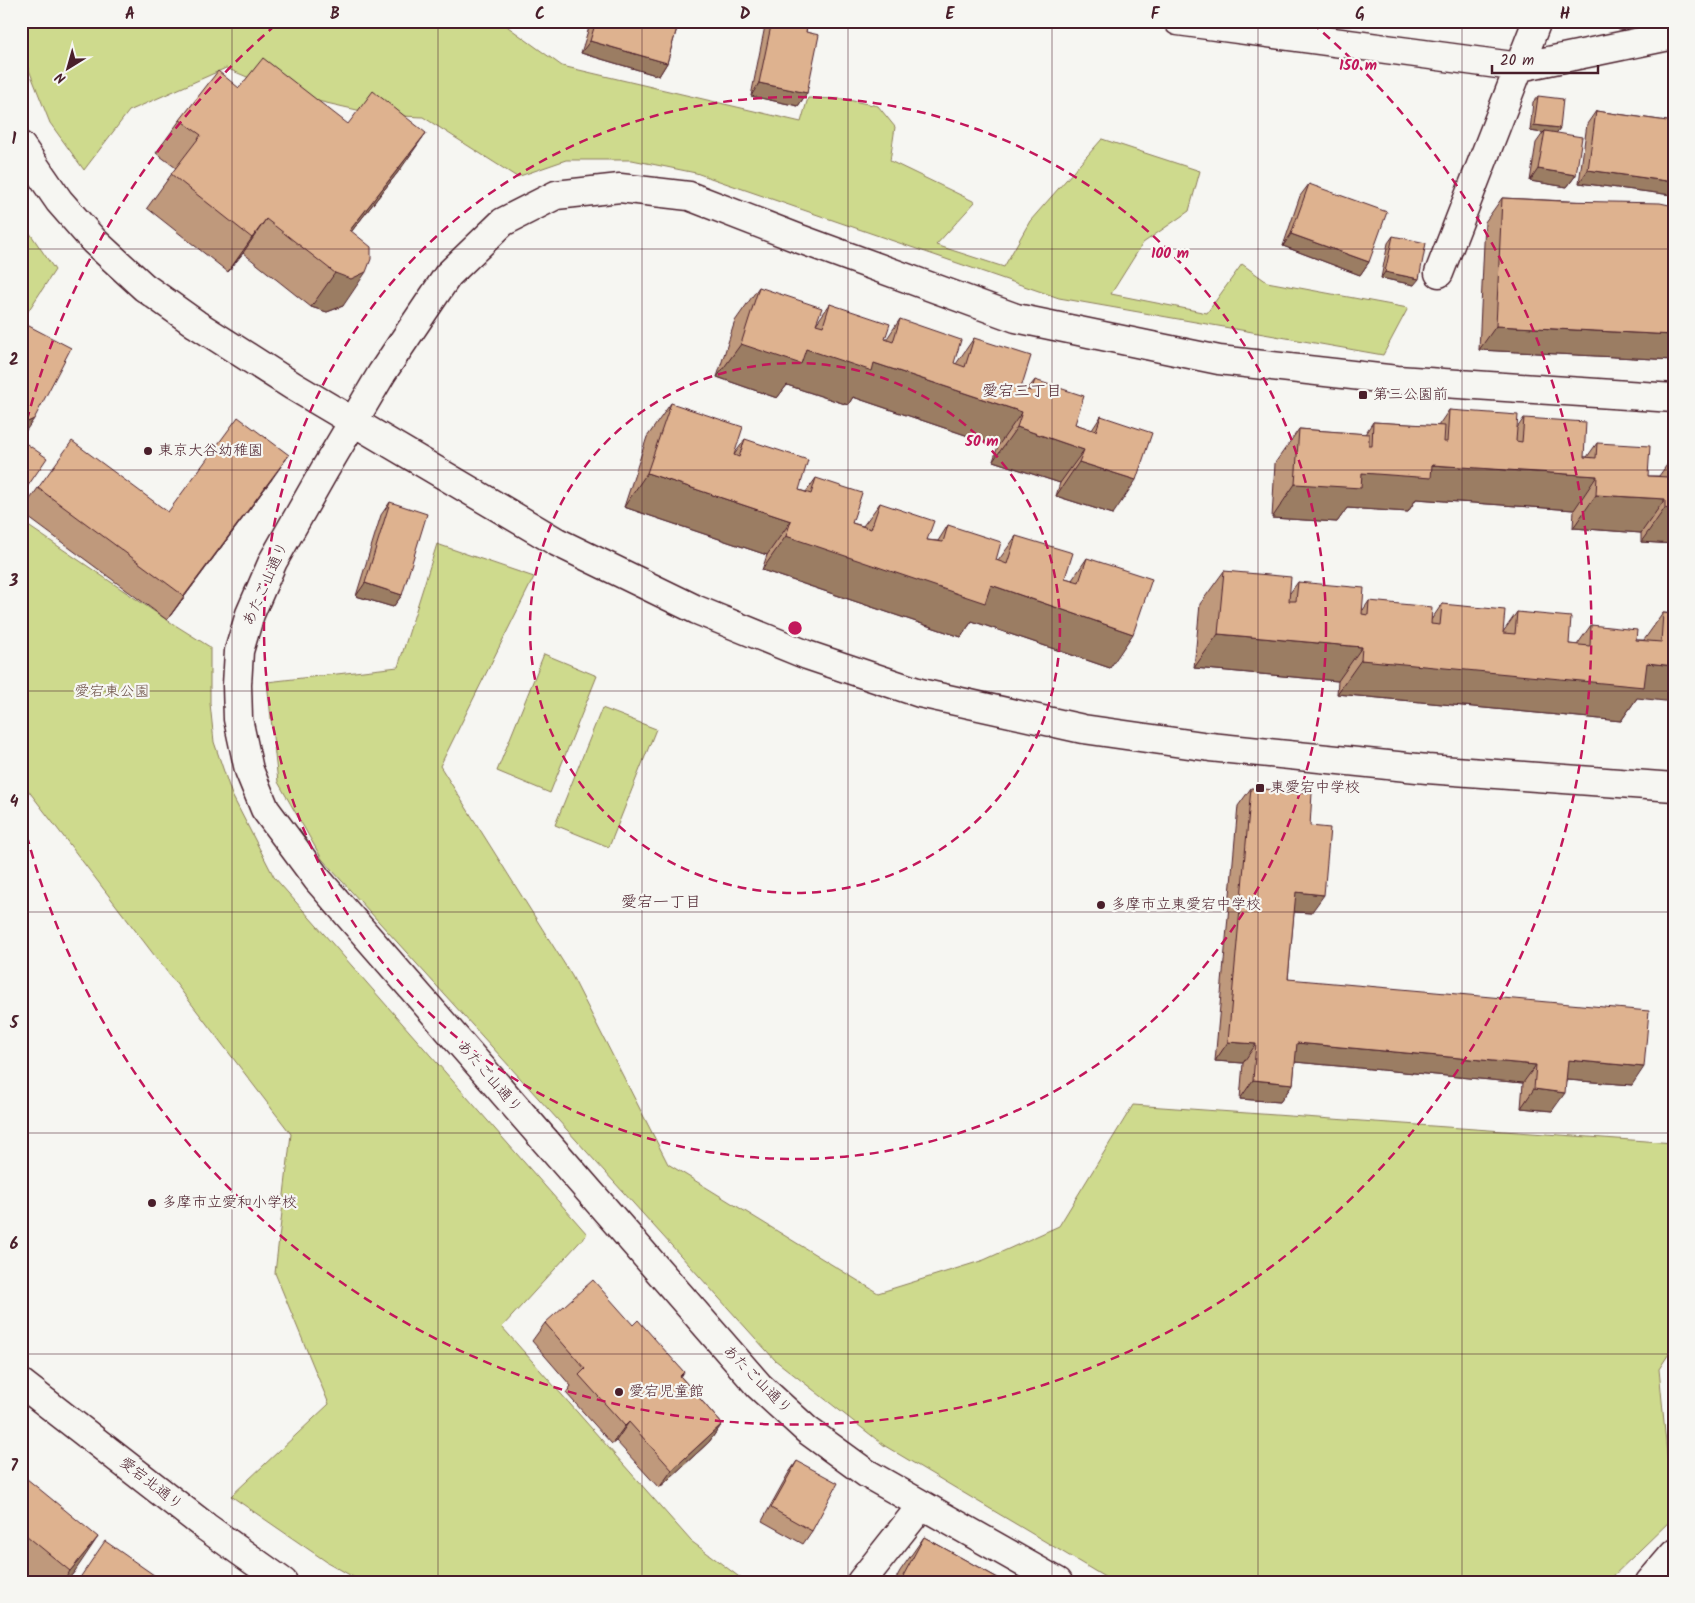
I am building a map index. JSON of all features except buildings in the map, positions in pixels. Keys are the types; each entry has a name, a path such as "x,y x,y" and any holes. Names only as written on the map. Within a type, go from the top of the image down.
{"street":[{"path":"1178,21 1520,67 1674,35"},
{"path":"1439,273 1537,21"},
{"path":"21,146 59,201 94,242 144,287 196,324 293,386 557,542 697,610 807,655 920,693 1083,729 1210,747 1427,769 1674,786"},
{"name":"あたご山通り","path":"1058,1582 866,1473 807,1430 759,1386 317,879 265,810 248,770 238,719 239,651 250,614 273,561 382,373 448,275 503,222 556,196 620,188 689,196 800,240 1016,318 1219,360 1397,380 1674,398"},
{"name":"愛宕北通り","path":"21,1383 206,1527 283,1582"},
{"path":"861,1582 922,1505"},
{"path":"1650,1582 1674,1554"}],"green space":[{"path":"21,21 505,21 508,27 562,66 801,122 808,98 843,99 878,106 895,127 890,161 975,202 936,245 1004,267 1030,221 1102,139 1200,171 1189,211 1143,243 1111,294 1207,313 1242,264 1267,282 1408,308 1383,355 1059,298 696,173 632,160 566,160 517,177 423,117 379,115 287,94 226,68 129,111 84,170 50,123 21,46"},
{"path":"21,220 55,270 21,322"},
{"name":"愛宕東公園","path":"21,521 210,647 210,703 214,742 232,795 274,877 587,1234 502,1327 691,1541 746,1582 362,1582 327,1562 231,1496 329,1404 275,1273 291,1134 21,781"},
{"path":"437,544 534,577 440,766 572,976 668,1164 878,1293 984,1260 1059,1226 1133,1105 1674,1143 1674,1346 1659,1369 1673,1518 1607,1582 1113,1582 885,1446 775,1360 322,859 278,782 267,682 398,667"},
{"path":"544,654 597,676 550,793 497,771"},
{"path":"602,708 656,729 609,847 555,825"}],"place":[{"name":"第三公園前","path":"1363,395"},
{"name":"東京大谷幼稚園","path":"148,451"},
{"name":"東愛宕中学校","path":"1260,788"},
{"name":"多摩市立東愛宕中学校","path":"1101,905"},
{"name":"多摩市立愛和小学校","path":"152,1203"},
{"name":"愛宕児童館","path":"619,1392"}],"district":[{"name":"愛宕三丁目","path":"1022,391"},
{"name":"愛宕一丁目","path":"661,902"}]}
